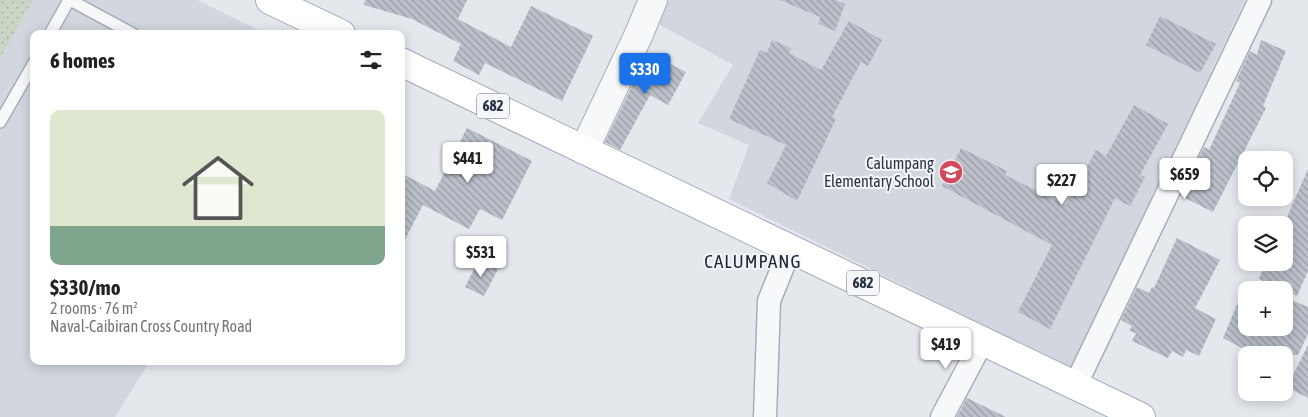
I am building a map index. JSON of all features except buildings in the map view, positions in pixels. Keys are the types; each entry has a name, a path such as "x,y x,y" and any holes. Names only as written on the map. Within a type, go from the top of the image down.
{"main road":[{"path":"270,0 333,30"},
{"name":"682","path":"405,64 1076,384 1141,417"}],"street":[{"path":"584,150 653,0"},
{"path":"1076,384 1260,0"},
{"path":"764,417 769,301 790,249"},
{"path":"942,417 983,340"}],"lane":[{"path":"52,30 70,0 125,30"},
{"path":"0,122 30,70"}],"shaded area":[{"path":"0,0 197,0 258,30 30,30 30,365 148,365 115,417 0,417"},
{"name":"Calumpang Elementary School","path":"653,0 1245,0 1071,368 729,199 749,145 698,123 733,65 646,17"}],"green space":[{"path":"0,0 33,0 0,58"}],"place":[{"name":"Calumpang Elementary School","path":"951,172"}],"district":[{"name":"CALUMPANG","path":"753,261"}]}
